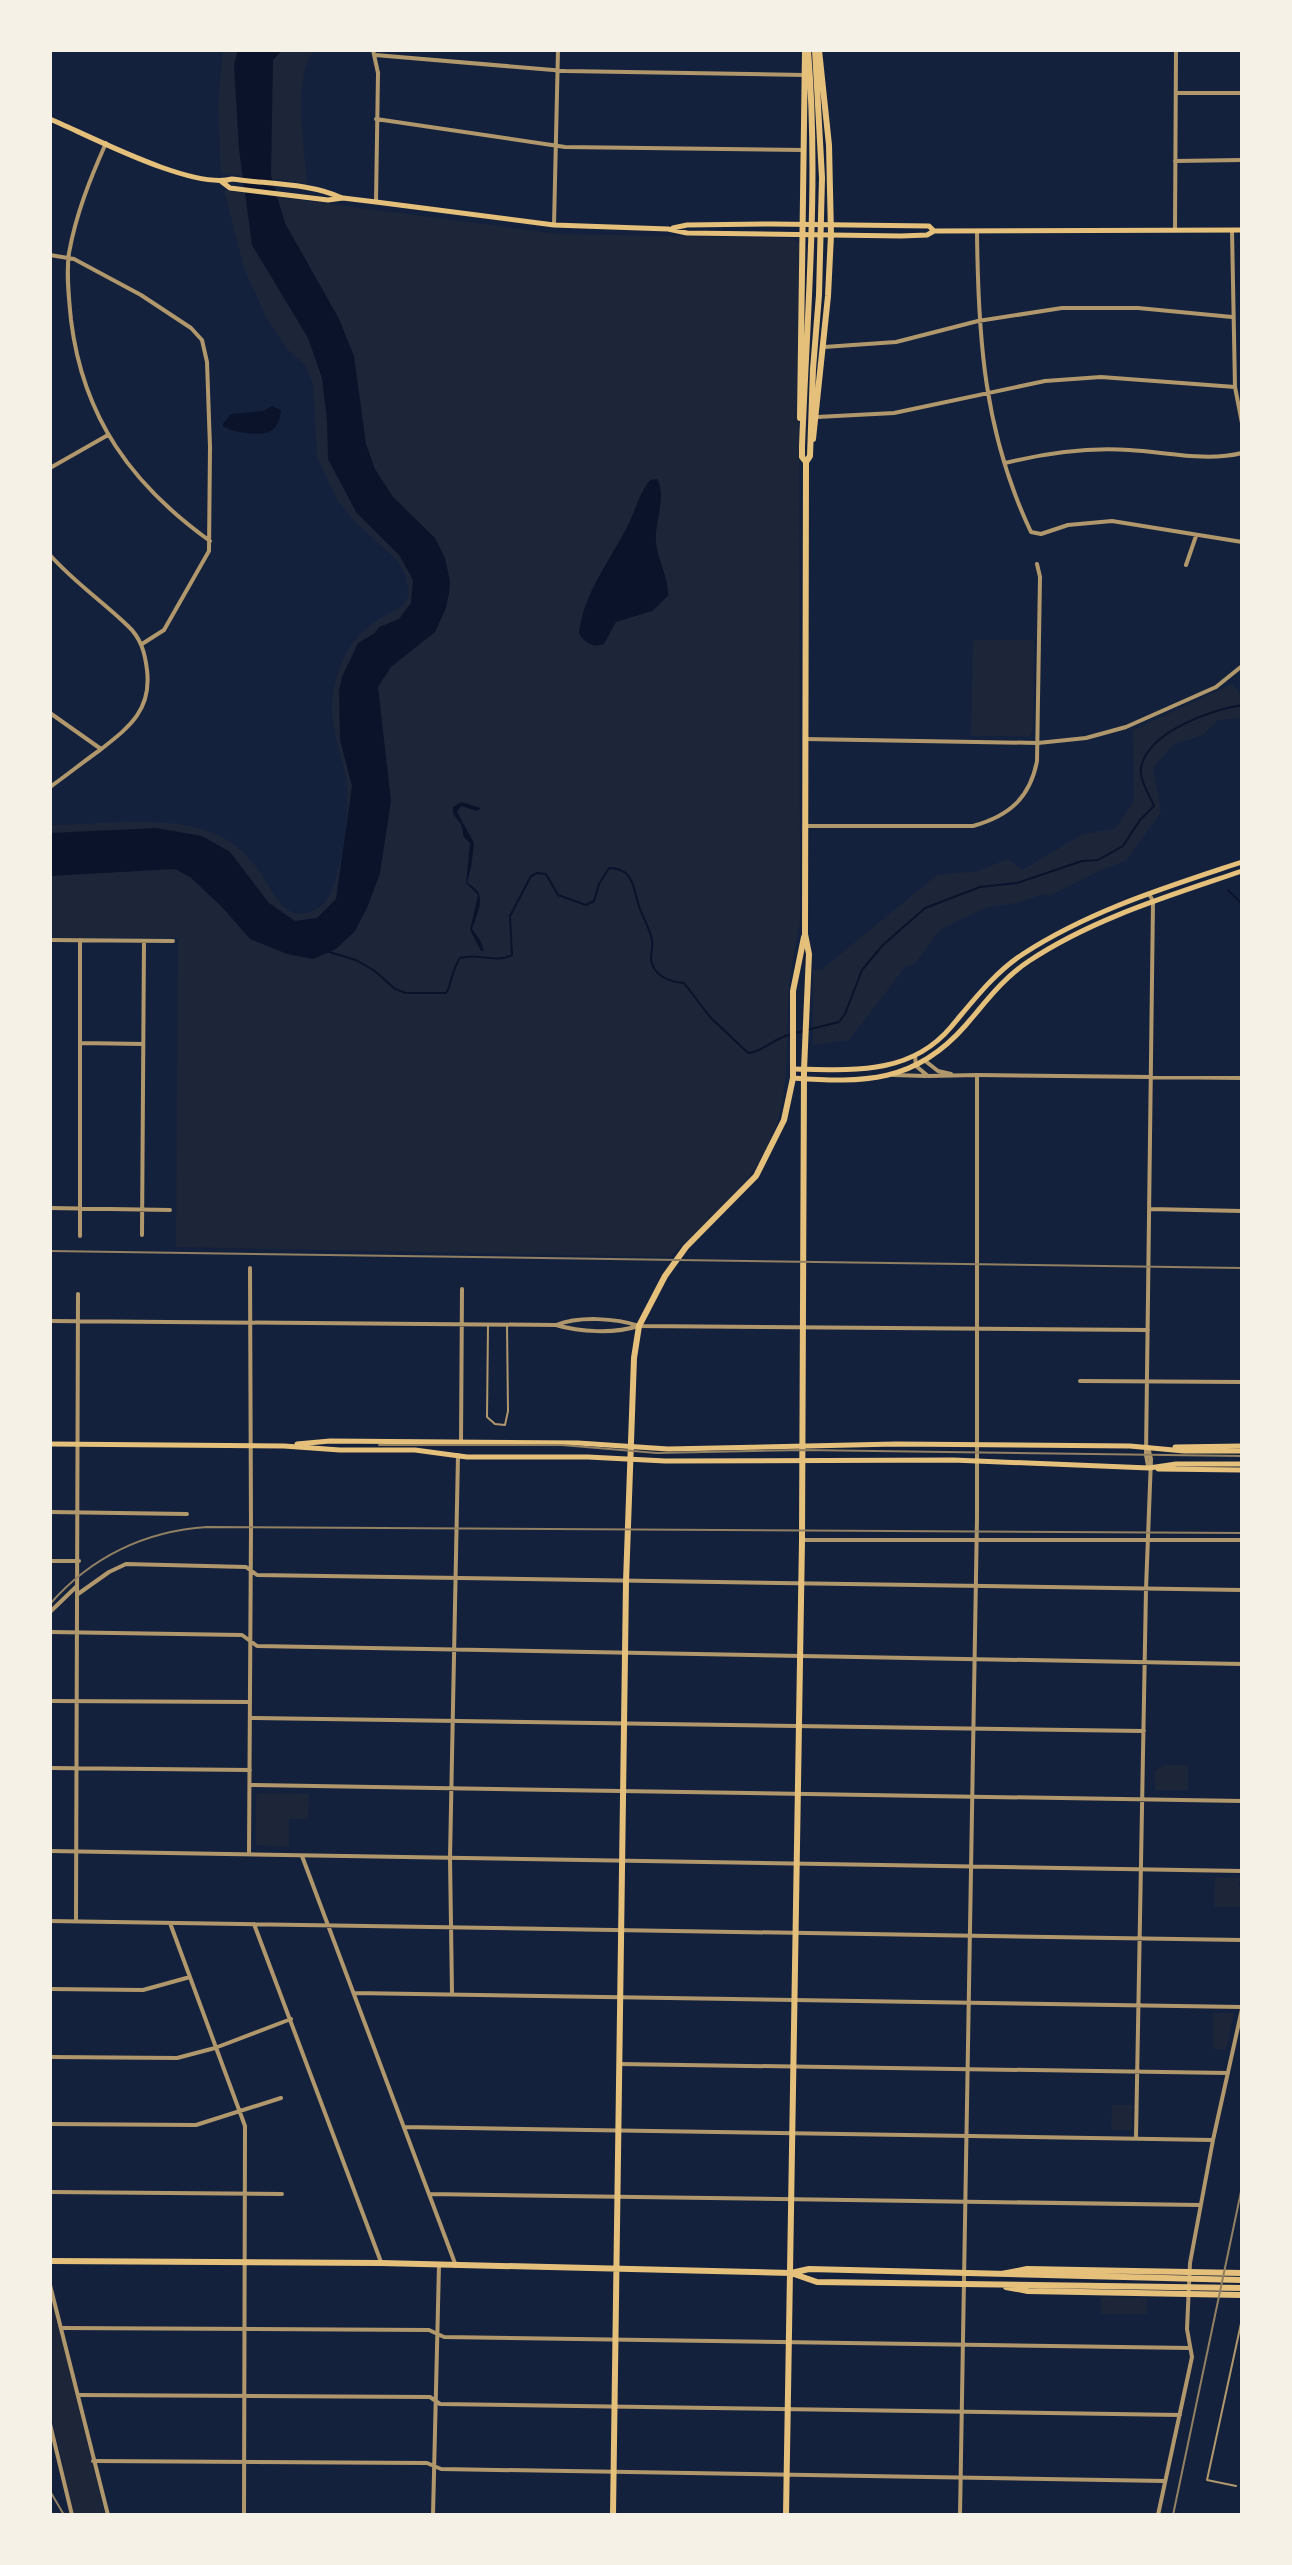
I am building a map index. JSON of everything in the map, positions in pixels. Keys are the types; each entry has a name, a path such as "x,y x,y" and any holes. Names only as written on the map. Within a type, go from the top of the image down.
{"main road":[{"path":"802,446 798,404 805,235 806,50"},
{"path":"806,50 813,125 802,446 802,457 806,462"},
{"path":"786,2515 802,1540 804,1070 809,954 805,934 806,462 817,417 824,347 828,235 829,145 817,50"},
{"path":"811,450 822,178 817,50"},
{"path":"50,119 182,174 222,182 230,188 328,200 343,198 554,225 668,229 687,233 805,235 927,235 934,231 1242,230"},
{"path":"222,182 232,179 296,187 343,198"},
{"path":"668,229 687,225 929,226 934,231"},
{"path":"716,234 717,225"},
{"path":"909,235 910,226"},
{"path":"793,1074 804,1070 881,1068 915,1056 948,1031 987,985 1012,962 1036,946 1113,906 1242,862"},
{"path":"1231,866 1234,874"},
{"path":"793,1074 805,1078 858,1081 893,1075 916,1066 952,1040 995,991 1036,957 1099,923 1242,871"},
{"path":"613,2515 626,1582 634,1358 639,1326 665,1276 686,1247 756,1176 784,1120 793,1074 792,1021 797,960 805,934"},
{"path":"987,985 995,991"},
{"path":"284,1446 330,1441 578,1443 631,1447 896,1444 1242,1448"},
{"path":"50,1444 251,1445 629,1459 977,1460 1242,1470"},
{"path":"1149,1468 1176,1464 1242,1464"},
{"path":"50,2261 381,2263 791,2273 809,2269 965,2273 1242,2288"},
{"path":"1000,2275 1027,2269 1242,2273"},
{"path":"791,2273 817,2282 990,2285 1242,2280"},
{"path":"990,2285 1028,2291 1242,2295"}],"street":[{"path":"554,225 558,50"},
{"path":"1175,230 1176,50"},
{"path":"376,202 378,73 374,52 557,71 804,75"},
{"path":"1176,93 1242,93"},
{"path":"376,119 557,146 805,150"},
{"path":"106,143 89,181 68,256 74,342 90,395 108,435 139,479 164,506 210,541"},
{"path":"1175,161 1242,160"},
{"path":"1232,230 1235,387 1242,423"},
{"path":"977,231 978,321 986,393 1005,463 1031,532 1037,534 1068,525 1112,521 1146,524 1196,536 1242,542"},
{"path":"50,255 68,256 141,295 191,328 202,340 207,362 209,419 209,551 164,630 142,644"},
{"path":"824,347 896,342 978,321 1062,308 1092,307 1232,317"},
{"path":"817,417 894,413 1045,381 1101,377 1235,387"},
{"path":"50,468 108,435"},
{"path":"1005,463 1057,452 1093,449 1205,457 1242,453"},
{"path":"1186,565 1196,536"},
{"path":"50,555 87,593 128,626 142,644 148,679 145,700 134,722 50,787"},
{"path":"805,826 973,826 990,821 1015,806 1024,796 1035,774 1038,743 1040,577 1037,564"},
{"path":"805,739 1063,742 1114,731 1216,687 1242,666"},
{"path":"50,713 101,749"},
{"path":"1136,2137 1150,1455 1148,1330 1153,901 1149,894"},
{"path":"50,940 173,941"},
{"path":"80,940 80,1236"},
{"path":"142,1235 144,941"},
{"path":"81,1043 143,1044"},
{"path":"915,1056 938,1071 953,1075"},
{"path":"915,1056 916,1066 928,1076"},
{"path":"893,1075 1242,1078"},
{"path":"960,2515 977,1460 977,1075"},
{"path":"50,1208 170,1210"},
{"path":"1150,1209 1242,1211"},
{"path":"249,1854 250,1268"},
{"path":"461,1442 462,1289"},
{"path":"76,1921 78,1294"},
{"path":"50,1321 462,1323 627,1330 639,1326 1148,1330"},
{"path":"556,1325 567,1321 626,1321 639,1326"},
{"path":"1080,1381 1242,1382"},
{"path":"452,1994 450,1858 458,1455"},
{"path":"50,1512 187,1514"},
{"path":"802,1540 1242,1540"},
{"path":"50,1561 79,1561"},
{"path":"78,1594 126,1564 246,1567 257,1575 1242,1590"},
{"path":"50,1612 78,1585"},
{"path":"50,1632 242,1635 257,1646 1242,1664"},
{"path":"50,1701 250,1702"},
{"path":"250,1718 1144,1731"},
{"path":"50,1768 250,1770"},
{"path":"250,1785 1242,1801"},
{"path":"50,1851 1242,1871"},
{"path":"302,1856 456,2266"},
{"path":"50,1921 1242,1940"},
{"path":"170,1923 245,2126 244,2515"},
{"path":"254,1924 381,2263"},
{"path":"50,1989 143,1990 190,1977"},
{"path":"354,1993 1242,2008 1188,2271 1187,2329 1192,2357 1158,2515"},
{"path":"50,2057 177,2058 215,2048 291,2019"},
{"path":"619,2064 1228,2073"},
{"path":"50,2124 196,2125 281,2098"},
{"path":"404,2127 1213,2140"},
{"path":"50,2192 282,2194"},
{"path":"429,2194 1200,2205"},
{"path":"433,2515 439,2265"},
{"path":"50,2285 108,2515"},
{"path":"61,2328 429,2330 444,2337 1190,2348"},
{"path":"78,2395 430,2397 440,2404 1180,2415"},
{"path":"50,2424 72,2515"},
{"path":"93,2461 427,2463 441,2469 1165,2481"}],"lane":[{"path":"488,1324 487,1417 495,1424 505,1425 508,1411 507,1325"},
{"path":"1236,2486 1207,2480 1242,2319"}],"shaded area":[{"path":"223,50 315,50 303,77 301,95 307,183 221,173 218,104"},
{"path":"238,50 282,50 273,60 271,176 285,223 339,319 354,356 366,444 375,469 393,497 435,538 445,558 450,581 446,608 435,632 391,667 378,687 391,801 380,873 355,931 336,949 313,959 287,954 250,939 190,877 175,869 50,876 50,833 156,828 202,836 230,852 269,903 295,921 317,918 336,899 352,786 340,740 339,691 342,677 358,643 379,627 399,619 411,603 413,580 399,555 356,512 328,459 322,378 308,338 252,245 239,149 234,65"},
{"path":"224,190 559,234 792,238 799,243 800,924 789,983 784,1091 770,1142 751,1174 726,1204 670,1257 176,1247 178,938 50,938 50,825 161,822 205,830 224,838 243,852 276,898 290,911 299,914 321,906 328,898 339,869 347,816 346,777 332,716 340,665 362,632 396,610 409,593 405,573 397,560 354,521 337,499 317,457 313,384 305,365 288,350 266,317 244,268"},
{"path":"272,406 281,410 277,425 270,432 248,433 222,425 231,414 263,411"},
{"path":"657,479 661,498 656,542 668,596 652,611 616,622 604,644 589,644 579,633 586,604 643,491 650,480"},
{"path":"973,640 1034,640 1033,730 1030,736 971,736"},
{"path":"1232,684 1242,696 1242,718 1218,720 1203,735 1174,744 1153,768 1161,812 1126,861 1049,896 1043,894 1017,903 988,907 939,931 914,965 906,966 849,1040 813,1045 813,970 821,970 937,875 978,871 1008,859 1022,870 1083,834 1115,829 1134,800 1133,730"},
{"path":"461,802 481,808 477,811 461,806 457,812 474,843 467,882 480,896 472,929 484,951 481,951 470,930 478,895 466,883 470,843 453,814 453,807"},
{"path":"1164,1765 1188,1765 1188,1790 1155,1790 1155,1771"},
{"path":"309,1794 308,1819 289,1819 289,1847 256,1845 256,1795"},
{"path":"1215,1877 1242,1878 1238,1882 1242,1907 1214,1907"},
{"path":"1213,2013 1234,2013 1226,2049 1213,2049"},
{"path":"1112,2105 1132,2105 1132,2130 1111,2130"},
{"path":"50,2290 105,2515 74,2515 50,2409"},
{"path":"1101,2297 1147,2298 1147,2314 1101,2314"}],"waterway":[{"path":"795,1033 839,1022 862,970 883,945 925,908 980,887 1017,883 1082,861 1098,860 1123,846 1140,820 1154,806 1141,774 1148,752 1158,741 1184,724 1242,705"},
{"path":"326,951 356,960 375,971 395,989 406,993 446,993 460,958 512,955 510,916 531,876 546,874 558,895 586,905 594,901 599,884 609,868 618,869 632,881 651,936 652,965 659,974 684,983 710,1017 748,1053 789,1035"},
{"path":"1228,890 1242,904"}],"tram line":[{"path":"379,1445 562,1445 657,1453 803,1450 1242,1456"}],"railway":[{"path":"50,1251 1242,1268"},
{"path":"50,1604 83,1573 121,1549 162,1534 207,1527 1242,1533"},
{"path":"1173,2515 1242,2187"},
{"path":"50,2491 64,2515"}]}
